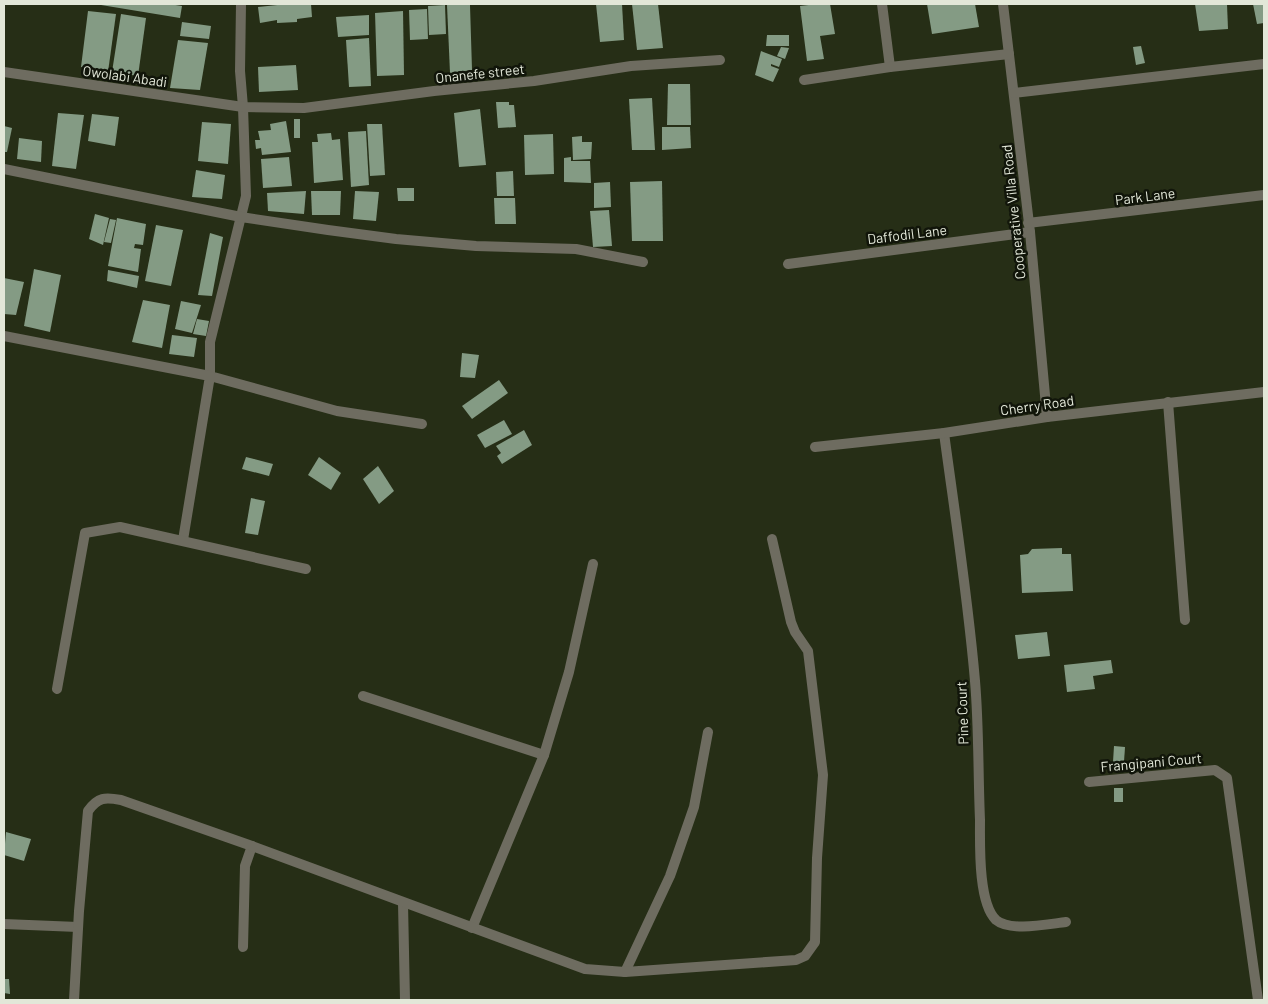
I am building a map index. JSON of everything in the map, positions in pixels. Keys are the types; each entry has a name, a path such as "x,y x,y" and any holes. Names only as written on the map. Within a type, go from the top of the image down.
{"street":[{"path":"183,540 210,376 210,342 246,196 240,71 241,4"},
{"path":"882,4 890,67"},
{"name":"Cooperative Villa Road","path":"1003,4 1029,228 1047,417"},
{"path":"804,80 890,67 1009,54"},
{"name":"Onanefe street","path":"243,107 304,108 434,91 534,81 630,66 720,60"},
{"path":"1014,93 1264,64"},
{"name":"Owolabi Abadi","path":"4,72 243,107"},
{"path":"4,169 241,217 396,239 476,246 576,249 643,262"},
{"name":"Park Lane","path":"1029,228 1264,195"},
{"name":"Daffodil Lane","path":"788,264 1029,228"},
{"path":"4,336 210,376 337,411 422,424"},
{"name":"Cherry Road","path":"815,447 944,433 1047,417 1264,392"},
{"path":"1168,402 1186,620"},
{"name":"Pine Court","path":"944,433 975,681 980,843 984,890 989,908 995,919 1004,924 1021,927 1066,922"},
{"path":"57,689 85,532 120,527 306,569"},
{"path":"74,1000 88,811 96,801 109,798 121,800 252,846 403,904 585,969 626,972 796,960 805,956 815,942 817,858 823,775 808,651 791,622 772,539"},
{"path":"472,928 544,755 569,672 593,564"},
{"path":"363,696 544,755"},
{"path":"626,972 673,867 694,807 708,732"},
{"name":"Frangipani Court","path":"1089,782 1215,770 1227,778 1258,1000"},
{"path":"243,947 245,866 252,846"},
{"path":"403,904 405,1000"},
{"path":"4,924 78,927"}],"building":[{"path":"95,4 169,4 182,6 180,18"},
{"path":"311,4 312,17 297,19 297,22 277,23 277,20 260,23 258,7"},
{"path":"596,4 622,4 624,40 600,42"},
{"path":"632,4 658,4 663,48 637,50"},
{"path":"830,4 835,34 820,36 824,59 807,61 800,6"},
{"path":"927,4 975,4 979,27 932,34"},
{"path":"1195,4 1227,4 1228,29 1199,31"},
{"path":"1253,4 1264,4 1264,23 1257,24"},
{"path":"445,5 446,34 429,35 428,6"},
{"path":"447,5 470,5 472,70 450,73"},
{"path":"427,9 428,39 410,40 409,10"},
{"path":"88,11 116,14 108,72 81,67"},
{"path":"403,11 404,75 377,76 375,13"},
{"path":"121,14 146,18 138,76 112,72"},
{"path":"369,15 369,35 338,37 336,17"},
{"path":"182,22 211,26 209,39 180,36"},
{"path":"767,35 789,35 789,46 766,46"},
{"path":"369,38 371,86 349,87 346,40"},
{"path":"178,40 208,43 200,90 170,88"},
{"path":"1141,46 1145,63 1136,65 1133,47"},
{"path":"781,47 789,48 785,59 777,56"},
{"path":"761,51 782,59 779,67 771,64 771,66 779,69 773,82 755,75"},
{"path":"296,65 298,90 259,92 258,67"},
{"path":"668,84 690,84 691,125 667,125"},
{"path":"652,98 655,150 632,150 629,99"},
{"path":"496,102 509,102 509,105 514,105 516,127 498,128"},
{"path":"480,109 486,165 459,167 454,113"},
{"path":"58,113 84,115 76,169 52,166"},
{"path":"92,114 119,117 115,146 88,141"},
{"path":"294,119 300,119 300,138 294,138"},
{"path":"286,121 291,152 262,155 261,148 256,149 255,140 260,140 258,131 271,130 270,124"},
{"path":"202,122 231,124 228,164 198,161"},
{"path":"367,124 382,124 385,175 370,176"},
{"path":"4,126 12,128 7,152 4,152"},
{"path":"662,127 690,127 691,148 662,150"},
{"path":"366,131 369,185 351,187 348,132"},
{"path":"331,133 332,140 340,139 343,180 314,183 312,142 318,142 317,134"},
{"path":"553,134 554,174 525,175 524,135"},
{"path":"582,136 582,142 592,142 591,159 573,160 572,137"},
{"path":"19,138 42,141 41,162 17,159"},
{"path":"289,157 292,186 263,188 261,159"},
{"path":"571,157 571,161 590,161 591,183 564,182 564,158"},
{"path":"196,170 225,175 222,199 192,197"},
{"path":"513,171 514,196 497,196 496,172"},
{"path":"662,181 663,241 632,241 630,182"},
{"path":"610,182 611,207 594,208 594,183"},
{"path":"397,188 414,188 414,201 398,201"},
{"path":"306,191 304,214 268,211 267,193"},
{"path":"311,191 341,191 340,215 312,215"},
{"path":"355,191 379,192 376,221 353,219"},
{"path":"494,198 515,198 516,224 495,224"},
{"path":"609,210 612,246 593,247 590,211"},
{"path":"95,214 109,218 103,245 89,239"},
{"path":"117,218 146,224 143,245 135,244 134,248 141,249 138,272 108,266"},
{"path":"110,219 116,220 111,243 104,242"},
{"path":"156,225 183,230 171,286 145,281"},
{"path":"210,233 223,237 212,296 198,295"},
{"path":"34,269 61,275 50,332 24,326"},
{"path":"108,270 139,276 137,288 107,281"},
{"path":"4,278 24,282 16,315 4,314"},
{"path":"143,300 170,305 162,348 132,342"},
{"path":"181,301 201,305 192,333 175,329"},
{"path":"197,319 209,321 206,336 193,334"},
{"path":"172,335 197,338 194,357 169,354"},
{"path":"462,353 479,355 475,378 460,377"},
{"path":"499,380 508,393 472,419 462,406"},
{"path":"504,420 512,434 485,448 477,435"},
{"path":"524,430 532,445 502,464 497,456 501,453 496,446"},
{"path":"246,457 273,464 269,476 242,469"},
{"path":"319,457 341,473 331,490 308,475"},
{"path":"378,466 394,491 379,504 363,479"},
{"path":"251,498 265,501 258,535 245,533"},
{"path":"1062,548 1062,554 1071,554 1073,591 1022,593 1020,555 1028,554 1032,549"},
{"path":"1047,632 1050,656 1018,659 1015,635"},
{"path":"1111,660 1113,673 1093,676 1095,689 1067,692 1064,665"},
{"path":"1114,746 1125,747 1124,762 1113,762"},
{"path":"1114,788 1123,788 1123,802 1114,802"},
{"path":"6,832 31,839 24,861 4,855"},
{"path":"4,979 9,979 10,994 4,993"}]}
